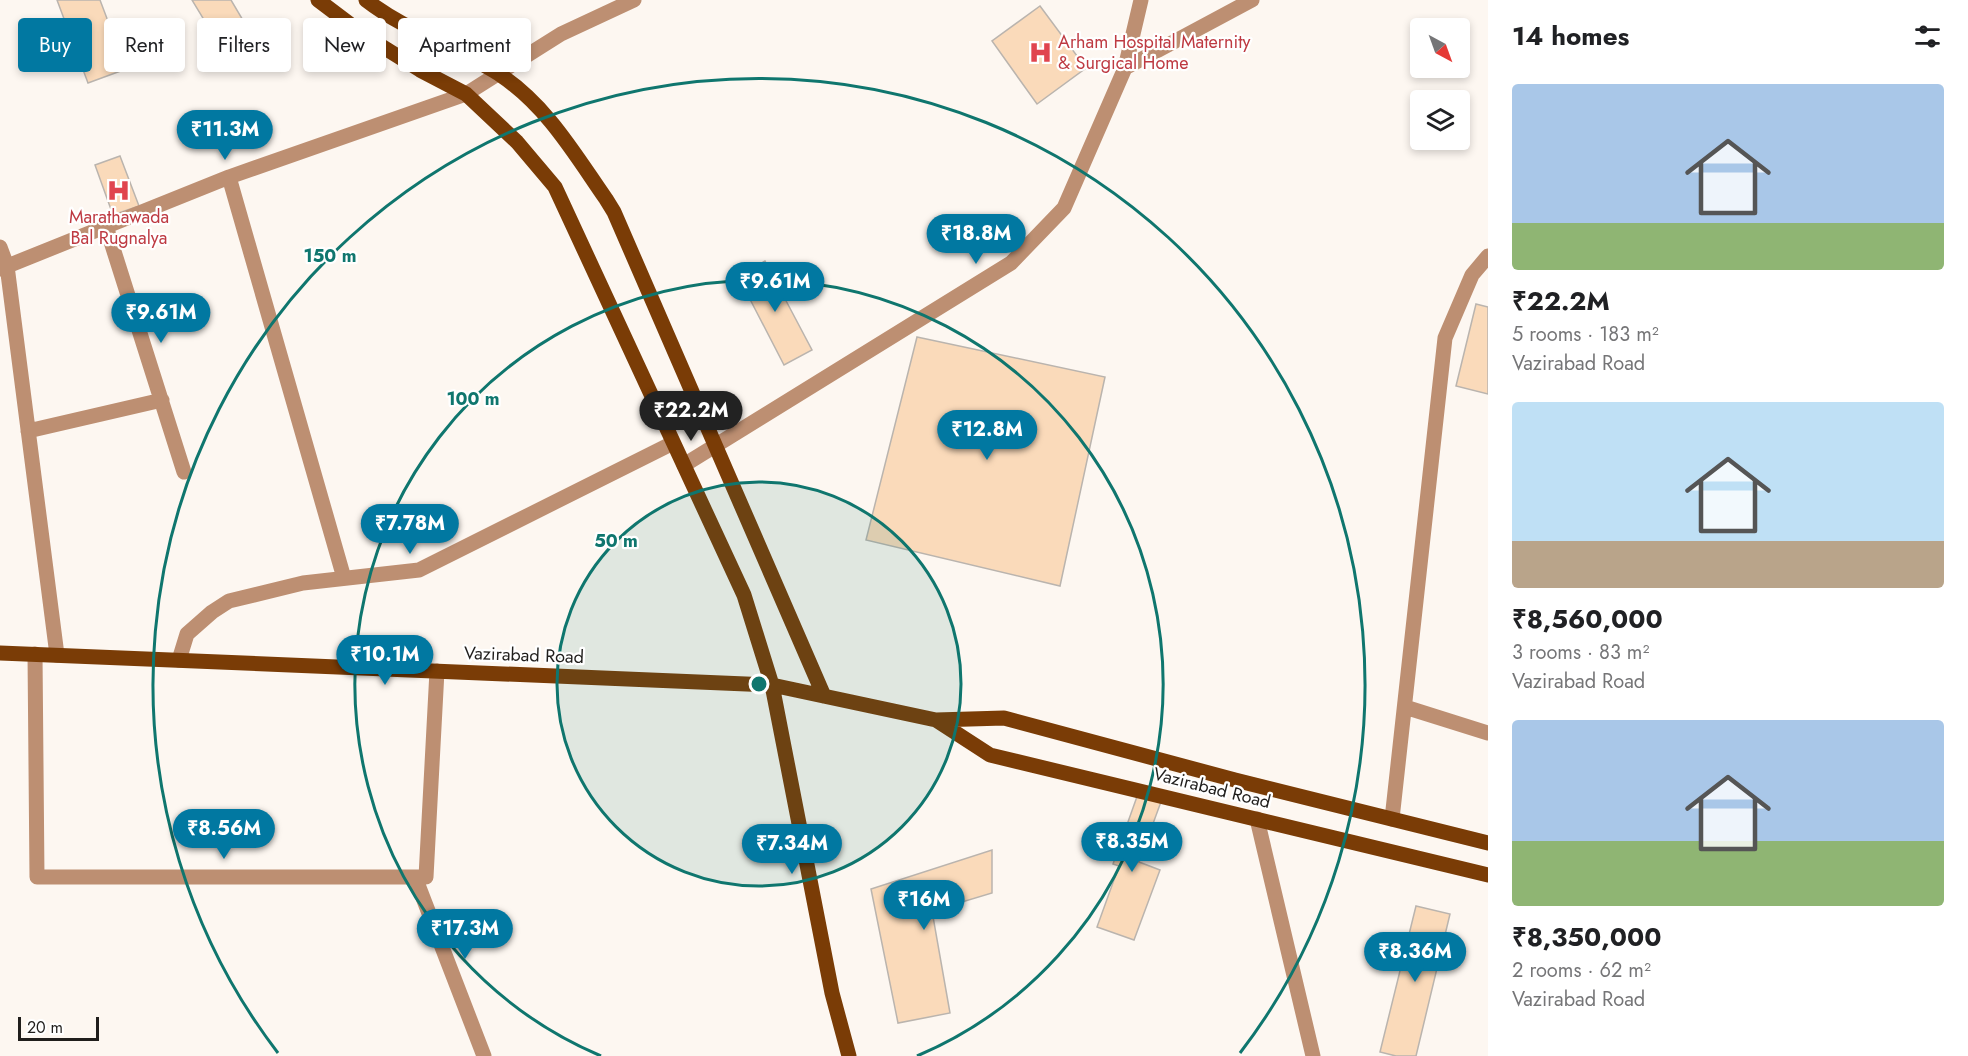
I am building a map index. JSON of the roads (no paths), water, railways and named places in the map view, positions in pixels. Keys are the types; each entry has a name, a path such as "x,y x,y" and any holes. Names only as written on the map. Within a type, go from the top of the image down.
{"main road":[{"path":"318,0 367,37 420,70 466,94 517,142 555,187 744,595 772,685 832,993 849,1056"},
{"path":"366,0 399,22 498,74 531,98 552,120 614,212 824,696"},
{"name":"Vazirabad Road","path":"0,653 772,685 936,720 1004,718 1488,843"},
{"name":"Vazirabad Road","path":"936,720 990,754 1488,875"}],"street":[{"path":"3,267 229,177 466,94 561,34 634,0"},
{"path":"684,465 1011,263 1064,208 1125,68 1141,0"},
{"path":"1125,68 1252,0"},
{"path":"229,177 344,578"},
{"path":"106,226 184,472"},
{"path":"0,247 28,431 57,655"},
{"path":"1392,819 1445,338 1472,275 1488,256"},
{"path":"28,431 162,400"},
{"path":"179,660 187,634 212,612 229,601 303,583 419,570 674,443"},
{"path":"35,654 37,877 426,877 437,671"},
{"path":"1404,707 1488,733"},
{"path":"1257,819 1313,1056"},
{"path":"415,877 484,1056"}],"place":[{"name":"Arham Hospital Maternity & Surgical Home","path":"1040,52"},
{"name":"Marathawada Bal Rugnalya","path":"119,191"}]}
